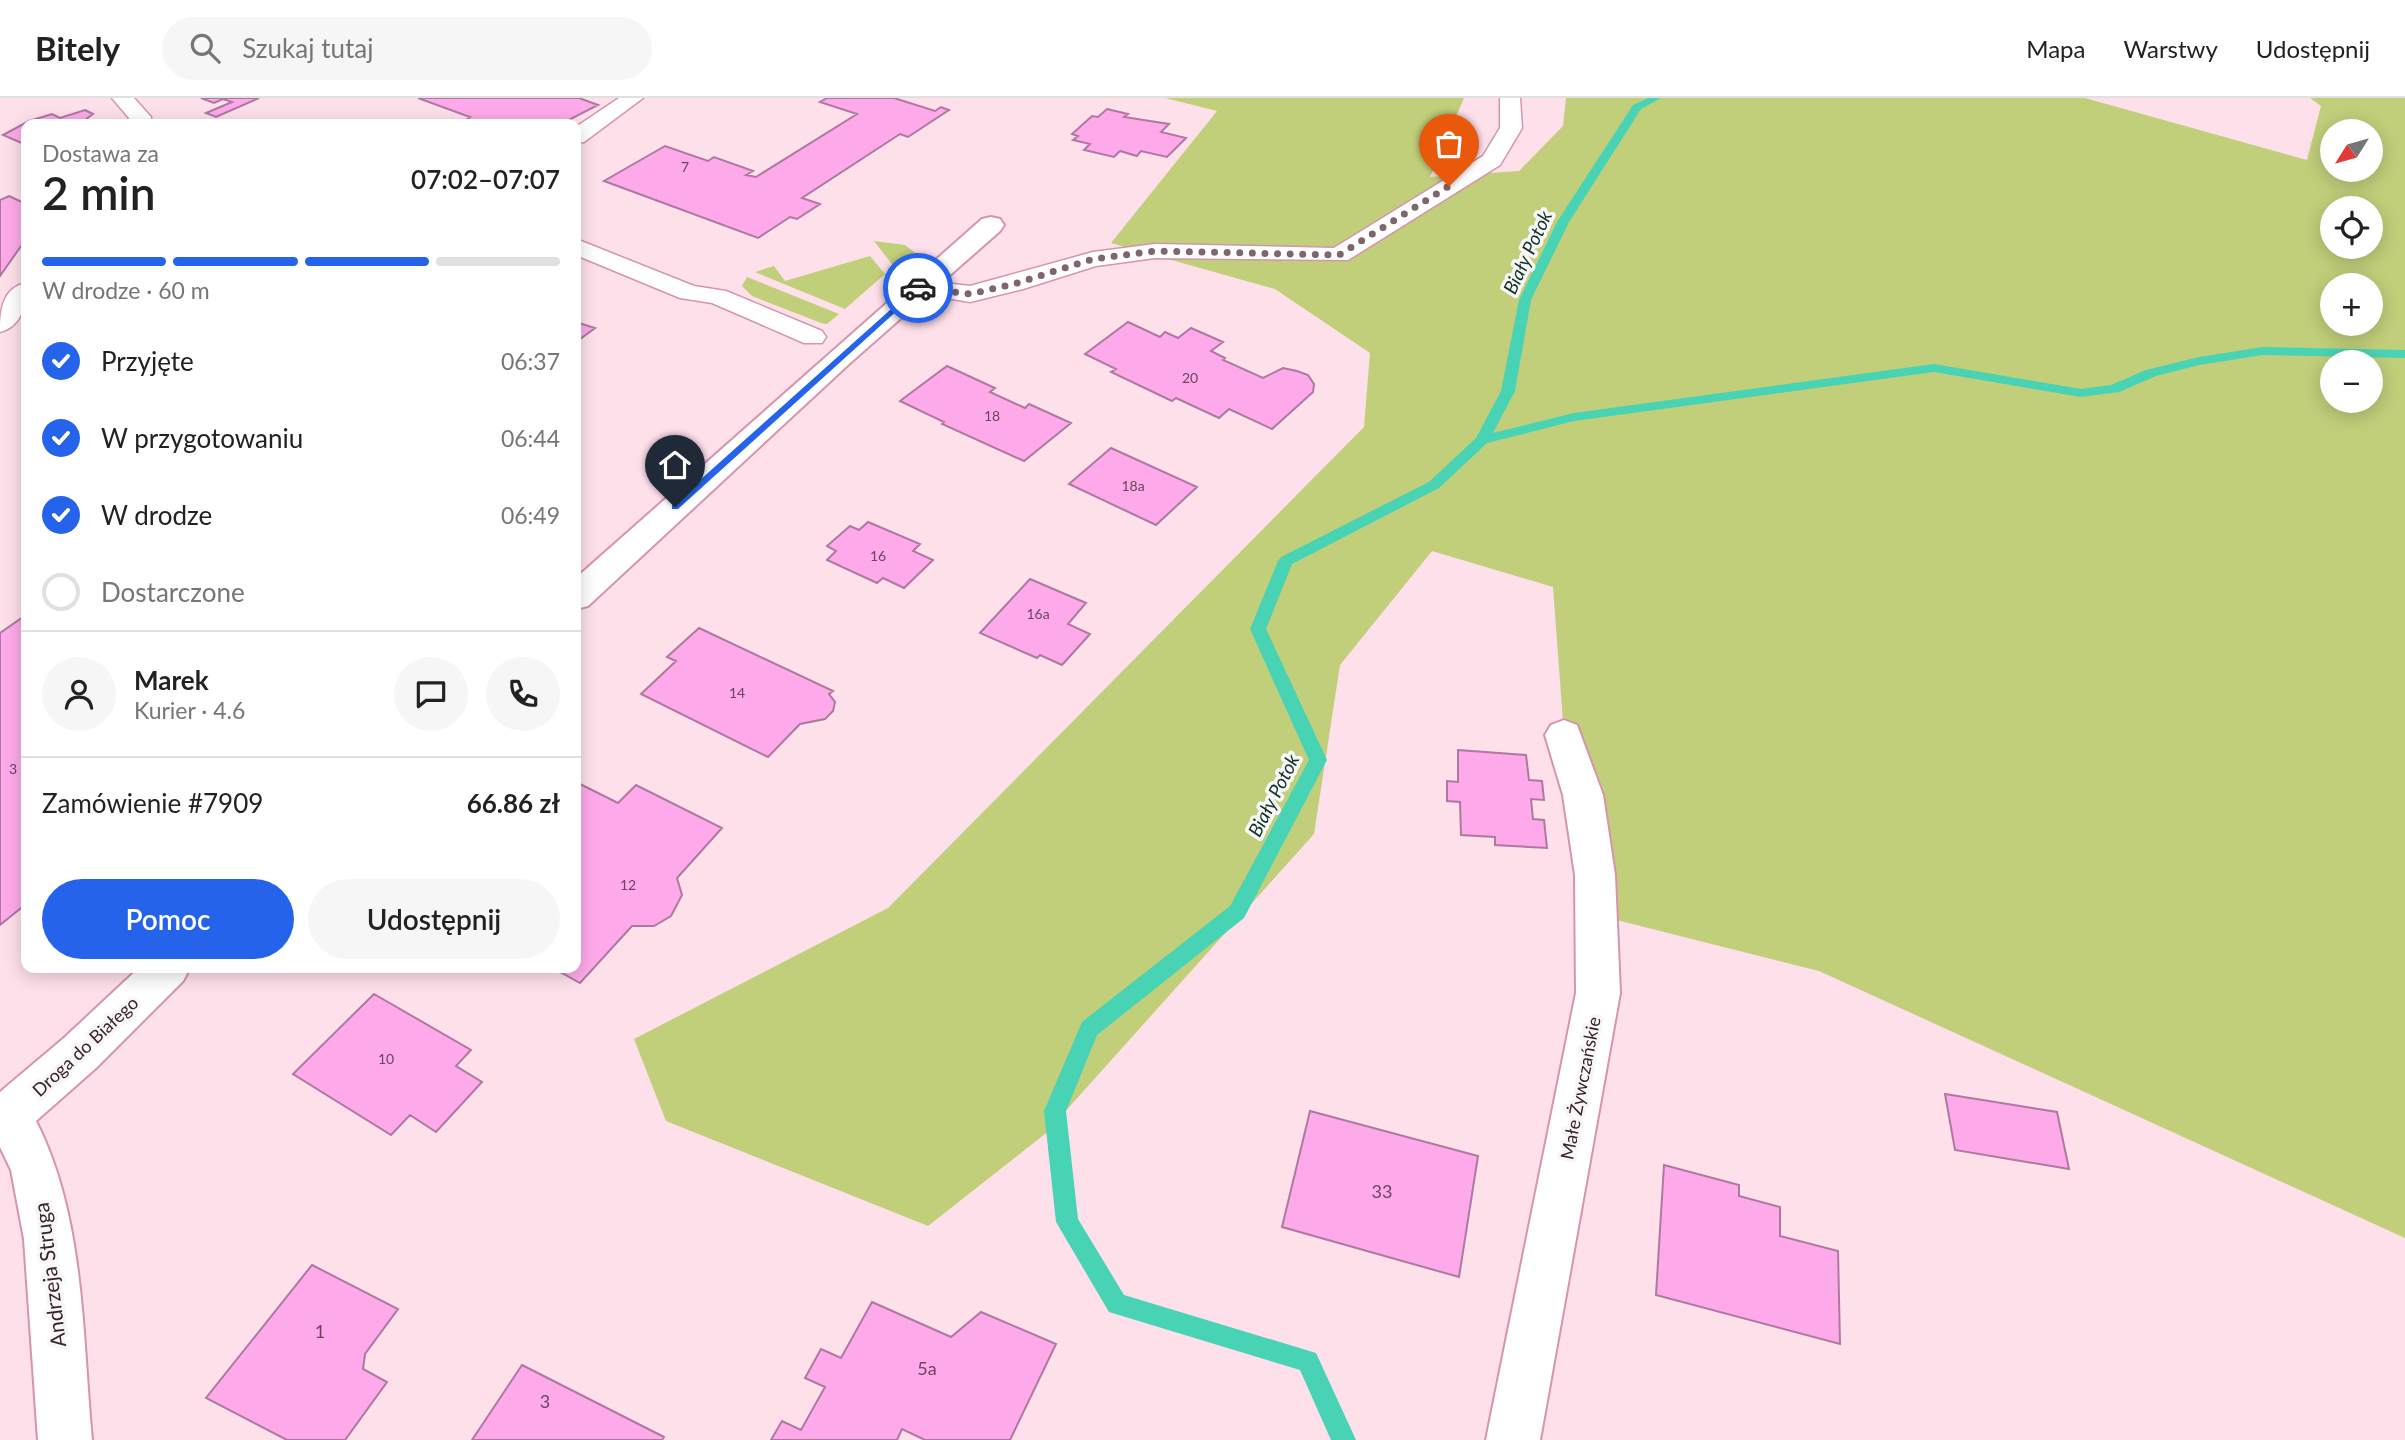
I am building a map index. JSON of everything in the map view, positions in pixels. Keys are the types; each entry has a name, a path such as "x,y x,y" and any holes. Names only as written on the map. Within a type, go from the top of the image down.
{"street":[{"path":"581,592 991,225"},
{"name":"Małe Żywczańskie","path":"1513,1440 1598,993 1595,875 1583,795 1564,735"},
{"name":"Droga do Białego","path":"5,1119 163,973"},
{"name":"Andrzeja Struga","path":"5,1119 34,1167 49,1239 65,1440"}],"lane":[{"path":"122,98 140,119"},
{"path":"581,134 634,98"},
{"path":"919,287 970,294 1014,284 1093,259 1155,251 1339,255 1492,160 1511,128 1510,98"},
{"path":"581,248 689,293 717,296 813,337"},
{"path":"0,324 21,297"}],"green space":[{"path":"1165,98 1464,98 1430,177 1519,171 1563,126 1566,98 2085,98 2307,160 2321,106 2310,98 2405,98 2405,1238 1819,971 1577,910 1553,587 1432,551 1340,665 1314,834 1045,1134 928,1226 666,1121 634,1039 888,908 1364,427 1370,353 1275,289 1111,243 1217,111"},
{"path":"874,241 905,245 917,254 919,266 905,281"},
{"path":"870,256 885,274 845,309 755,272 774,266 785,281"},
{"path":"747,277 839,314 827,324 821,323 752,296 742,286"}],"building":[{"path":"201,98 259,98 216,117 206,113 232,102 223,99 214,103"},
{"path":"418,98 579,98 598,105 571,119 467,119 470,117"},
{"path":"827,98 894,98 935,111 941,107 949,110 908,137 900,134 802,198 820,204 797,219 790,217 758,238 604,181 665,146 708,161 714,157 753,171 746,175 756,177 857,114 820,102"},
{"path":"1107,109 1128,114 1124,117 1169,124 1161,132 1186,138 1167,157 1141,151 1137,156 1120,151 1114,157 1084,150 1090,144 1073,140 1078,136 1072,134 1092,116 1098,117"},
{"path":"85,110 93,114 86,119 36,119 52,114 60,118"},
{"path":"21,125 21,143 3,135"},
{"path":"9,196 21,202 21,246 0,276 0,200"},
{"path":"1128,322 1160,337 1165,332 1178,338 1191,328 1223,342 1211,351 1225,358 1223,360 1263,378 1283,368 1297,371 1308,375 1314,384 1313,392 1272,429 1229,409 1219,418 1176,398 1172,401 1111,372 1116,369 1085,354"},
{"path":"581,324 595,328 581,338"},
{"path":"947,366 995,388 990,392 1025,408 1029,404 1071,423 1024,461 942,424 944,422 900,401"},
{"path":"1111,448 1197,487 1156,525 1069,484"},
{"path":"868,522 920,544 913,551 933,560 904,588 883,578 877,583 827,560 836,551 827,546 850,526 859,530"},
{"path":"1030,579 1086,603 1068,624 1090,634 1062,665 1040,655 1037,658 980,633"},
{"path":"21,618 21,908 0,925 0,633"},
{"path":"699,628 833,691 829,694 835,702 833,711 825,719 800,724 768,757 641,694 676,661 667,657"},
{"path":"1458,750 1526,755 1529,780 1542,781 1544,800 1531,799 1533,819 1544,820 1547,848 1495,845 1495,837 1461,835 1460,802 1447,801 1447,781 1458,782"},
{"path":"581,784 618,803 636,785 722,828 677,878 682,895 671,916 654,926 632,926 580,983 562,973 581,973"},
{"path":"374,994 471,1050 456,1066 482,1082 436,1132 410,1115 391,1135 293,1074"},
{"path":"1945,1094 2057,1112 2069,1169 1955,1150"},
{"path":"1310,1111 1478,1156 1459,1277 1282,1227"},
{"path":"1664,1165 1739,1185 1739,1196 1780,1207 1780,1236 1838,1251 1840,1344 1656,1295"},
{"path":"312,1265 398,1309 365,1354 363,1369 387,1382 345,1440 287,1440 206,1398"},
{"path":"872,1302 951,1337 981,1312 1056,1344 1010,1440 925,1440 902,1429 897,1440 771,1440 782,1421 801,1430 825,1387 805,1378 821,1349 841,1358"},
{"path":"522,1365 664,1437 662,1440 472,1440"}],"waterway":[{"name":"Biały Potok","path":"1482,440 1508,391 1525,300 1563,222 1637,107 1656,98"},
{"path":"1482,440 1574,417 1934,368 2081,393 2114,389 2151,373 2199,361 2263,351 2405,354"},
{"name":"Biały Potok","path":"1344,1440 1308,1361 1117,1304 1067,1222 1055,1111 1089,1029 1237,912 1318,760 1258,629 1286,561 1434,485 1482,440"}],"way so far":[{"path":"918,288 970,294 1014,284 1093,259 1155,251 1339,255 1449,186"}],"route":[{"path":"675,507 918,288"}]}
